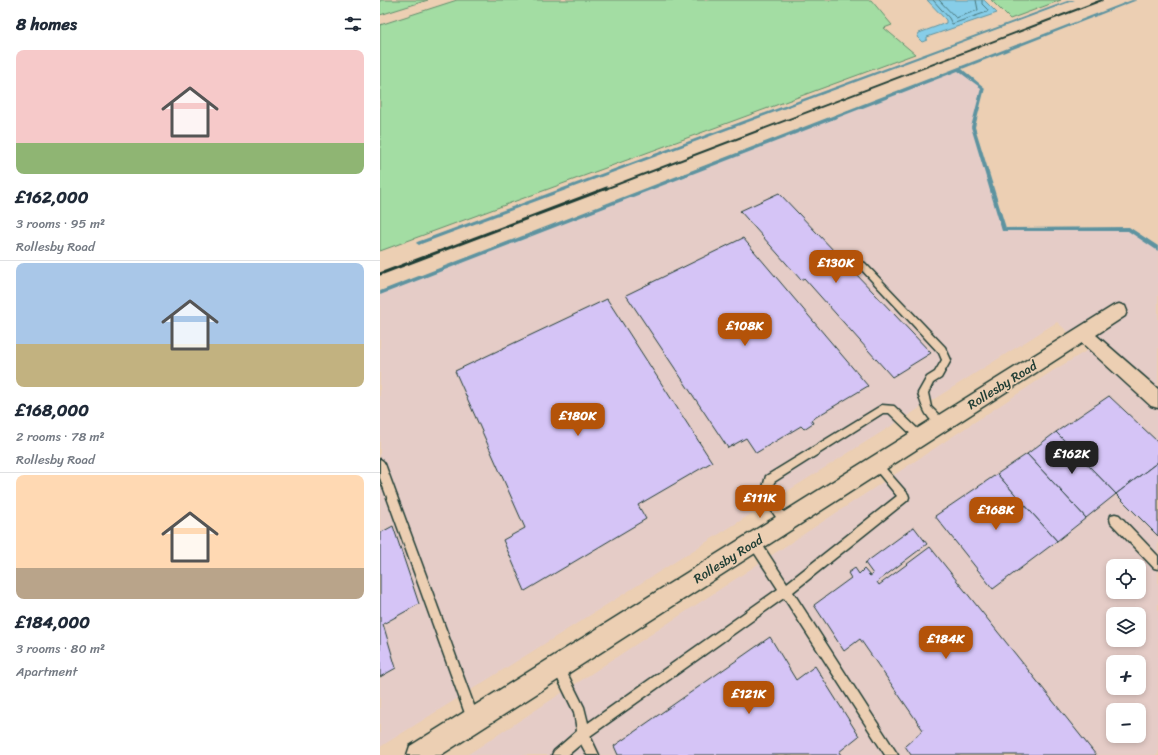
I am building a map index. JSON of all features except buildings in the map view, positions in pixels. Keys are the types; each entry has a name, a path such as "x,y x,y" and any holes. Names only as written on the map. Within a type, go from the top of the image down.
{"street":[{"name":"Rollesby Road","path":"419,755 1119,311"},
{"path":"1083,334 1158,400"}],"lane":[{"path":"862,265 942,350 947,360 944,368 938,375 930,380 923,393 928,409 942,423"},
{"path":"786,522 766,496 770,479 781,471 882,409 891,409 920,437"},
{"path":"380,464 474,720"},
{"path":"558,755 583,734 786,590 904,497 877,465"},
{"path":"1116,519 1158,564"},
{"path":"754,542 892,755"},
{"path":"558,667 580,711 583,734 593,755"}],"shaded area":[{"path":"959,69 983,88 973,127 1004,230 1129,229 1158,249 1158,755 467,755 1054,370 1088,350 1057,322 380,747 380,293"}],"green space":[{"path":"380,0 428,0 380,15"},
{"path":"457,0 871,0 892,25 884,28 915,54 380,251 380,25"},
{"path":"991,0 1061,0 1010,19"}],"water":[{"path":"927,0 984,0 997,13 927,37 927,40 922,42 917,37 919,33 946,23 946,20"}],"waterway":[{"path":"419,243 1073,0"},
{"path":"959,69 1135,0"},
{"path":"380,293 959,69"},
{"path":"959,69 983,88 973,127 1004,230 1129,229 1158,249"}],"railway":[{"path":"605,189 1102,0"},
{"path":"380,274 607,188"}]}
